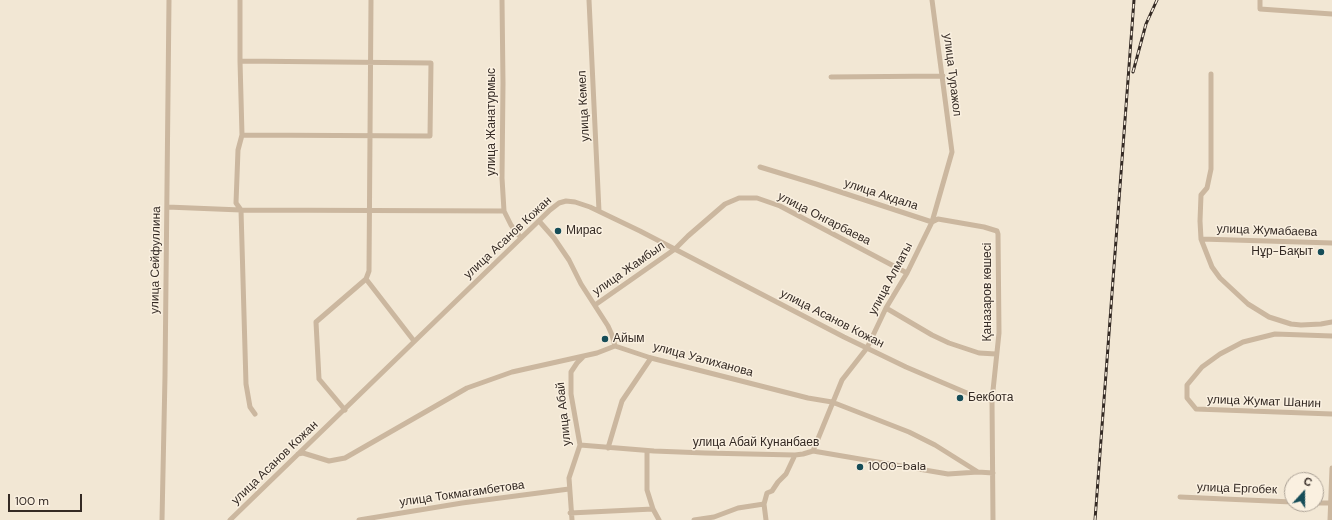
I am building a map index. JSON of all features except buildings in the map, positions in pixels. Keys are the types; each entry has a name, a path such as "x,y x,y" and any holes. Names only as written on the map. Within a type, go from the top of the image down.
{"street":[{"name":"улица Сейфуллина","path":"162,520 169,0"},
{"path":"240,0 242,134 238,150 236,203 241,210 246,384 250,407 255,414"},
{"path":"345,410 319,379 316,322 366,279 369,271 370,0"},
{"name":"улица Жанатурмыс","path":"502,0 502,178 504,211 511,225 521,238"},
{"name":"улица Кемел","path":"589,0 599,211"},
{"name":"улица Туражол","path":"932,0 952,152"},
{"path":"1260,0 1260,9 1332,14"},
{"path":"240,60 431,63 430,136 242,134"},
{"path":"1211,74 1211,169 1207,188 1201,194 1200,221 1201,239 1212,267 1220,278 1248,304 1269,317 1291,324 1321,324 1332,322"},
{"path":"832,77 943,76"},
{"name":"улица Алматы","path":"813,451 842,380 867,348 886,308 907,273 932,222 952,152"},
{"name":"улица Акдала","path":"760,167 932,222 938,219 991,228 997,231"},
{"name":"улица Онгарбаева","path":"675,249 725,204 739,198 756,198 780,206 907,273"},
{"name":"улица Асанов Кожан","path":"230,520 550,210 559,203 566,201 575,202 599,211 906,367 981,399 992,400"},
{"path":"167,207 241,210 504,211"},
{"name":"улица Жамбыл","path":"539,221 554,238 569,260 581,284 612,335 615,346"},
{"name":"Қаназаров көшесі","path":"994,520 992,400 999,333 997,231"},
{"name":"улица Жумабаева","path":"1201,239 1332,243"},
{"name":"улица Жамбыл","path":"595,305 675,249"},
{"path":"366,279 414,341"},
{"path":"886,308 932,335 949,343 979,353 996,354"},
{"name":"улица Жумат Шанин","path":"1332,336 1275,334 1243,342 1220,354 1202,367 1187,385 1187,398 1196,409 1332,414"},
{"path":"297,455 303,453 330,461 345,458 467,388 512,372 597,353 615,346"},
{"name":"улица Уалиханова","path":"615,346 651,358 808,398 832,402 909,432 934,445 978,472 993,473"},
{"name":"улица Абай","path":"572,520 568,489 570,472 580,445 570,383 571,372 576,363 584,356"},
{"path":"608,448 622,401 651,358"},
{"name":"улица Абай Кунанбаев","path":"580,445 647,451 705,453 795,455 813,451 948,474 978,472"},
{"path":"647,451 648,490 652,509 659,520"},
{"path":"766,520 764,504 767,493 772,491 786,474 795,455"},
{"path":"1330,520 1332,468"},
{"name":"улица Токмагамбетова","path":"360,520 568,489"},
{"name":"улица Ергобек","path":"1180,497 1284,502"},
{"path":"694,520 714,517 738,508 764,504"},
{"path":"570,513 652,509"}],"railway":[{"path":"1095,520 1134,0"},
{"path":"1133,72 1146,24 1157,0"}],"place":[{"name":"Мирас","path":"558,231"},
{"name":"Нұр-Бақыт","path":"1321,252"},
{"name":"Айым","path":"605,339"},
{"name":"Бекбота","path":"960,398"},
{"name":"1000-bala","path":"860,467"}]}
